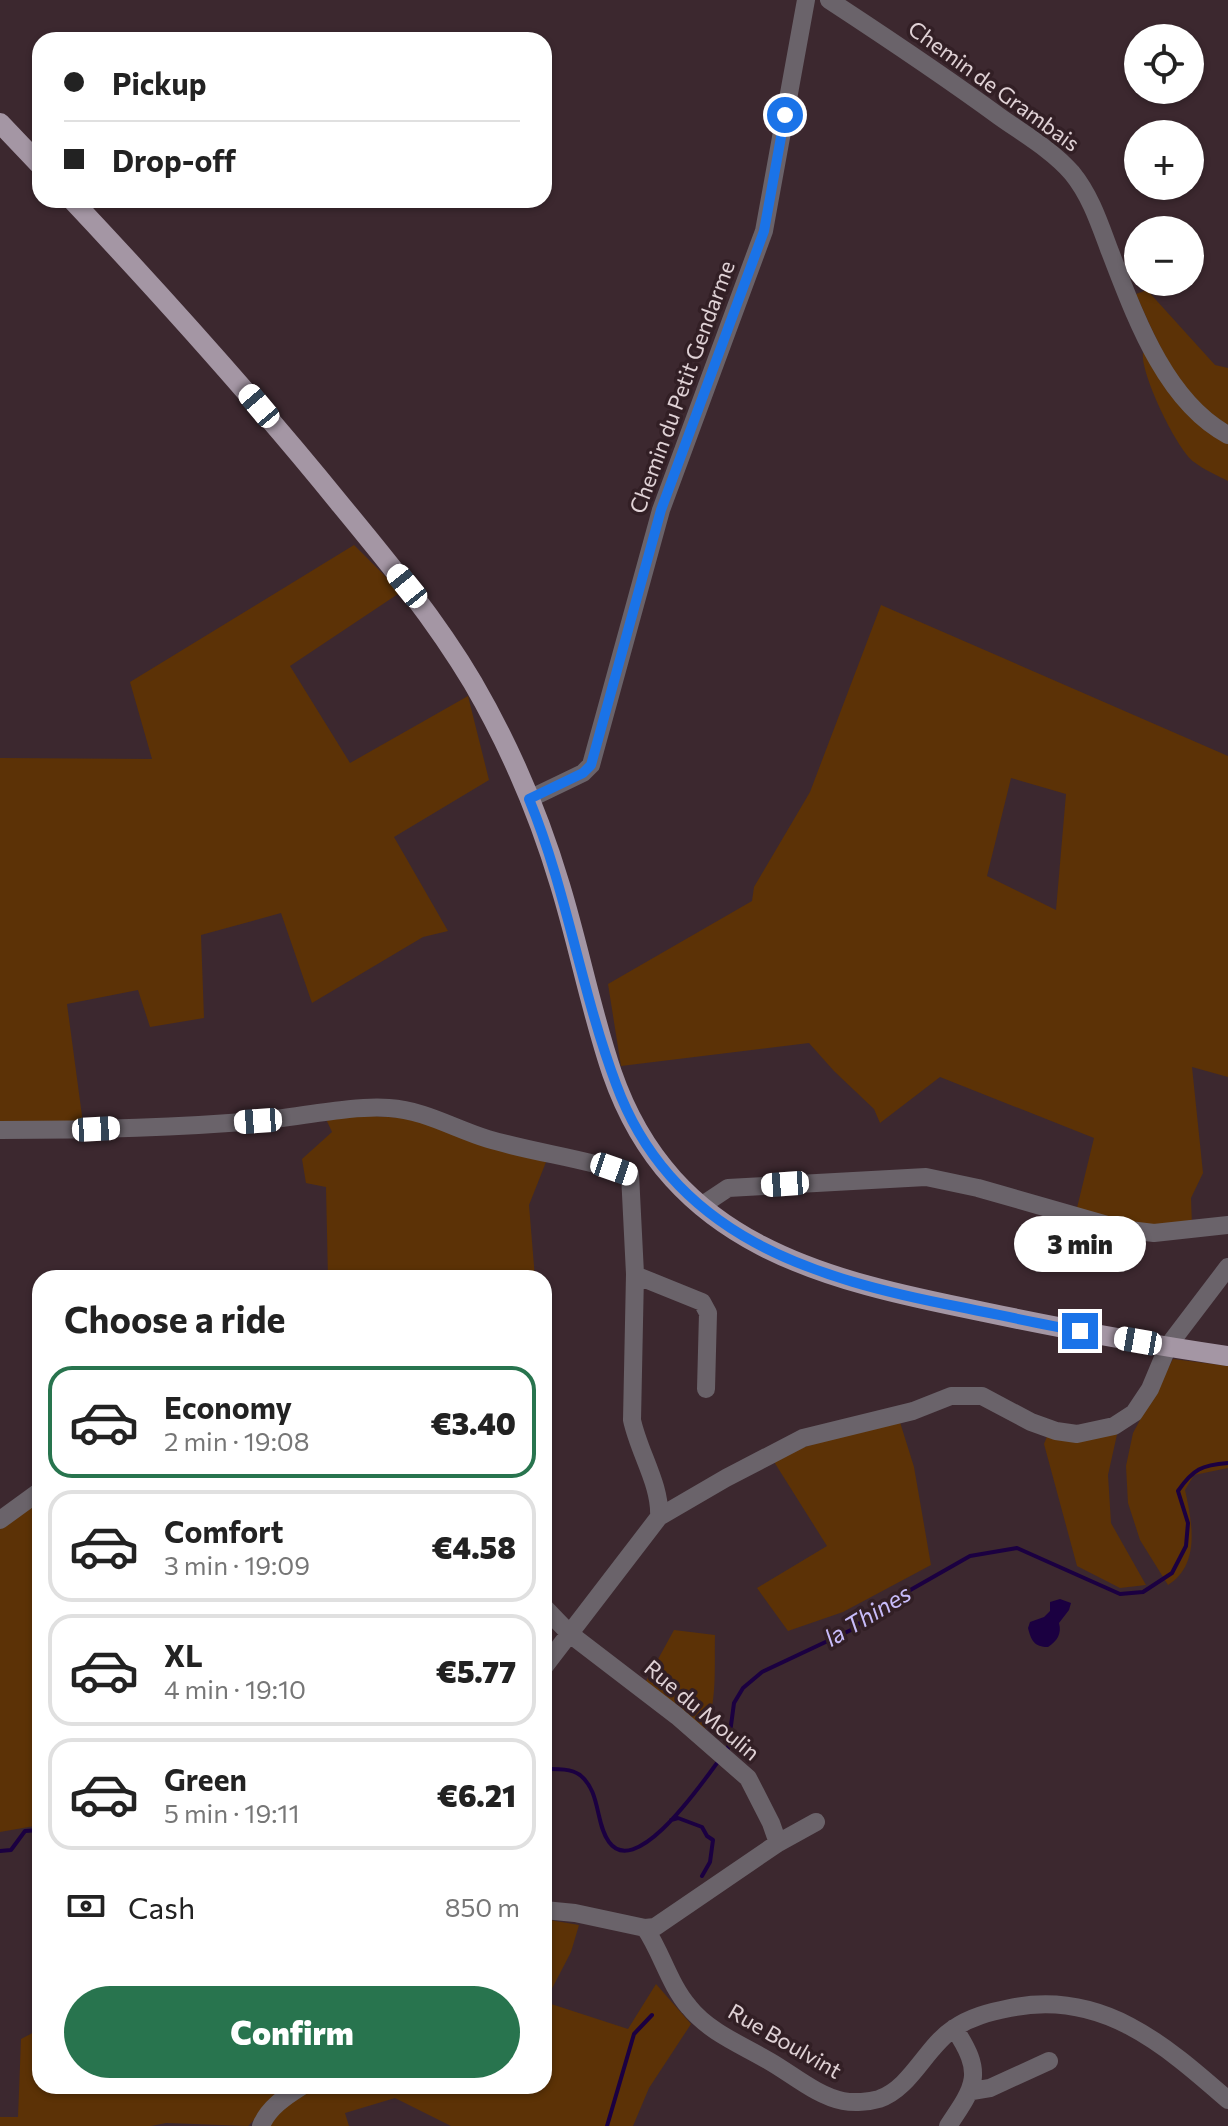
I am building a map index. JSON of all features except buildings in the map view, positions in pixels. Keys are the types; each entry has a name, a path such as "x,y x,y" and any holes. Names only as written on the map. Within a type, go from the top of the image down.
{"main road":[{"path":"0,123 32,157"},
{"path":"79,208 218,358 407,586 472,682 529,799 560,883 610,1068 626,1108 656,1158 701,1206 758,1245 827,1275 924,1300 1228,1356"}],"street":[{"name":"Chemin du Petit Gendarme","path":"529,799 583,773 591,765 661,510 764,231 806,0"},
{"name":"Chemin de Grambais","path":"829,0 920,59 1047,150 1070,171 1093,207 1134,311 1162,365 1184,398 1212,427 1228,435"},
{"path":"0,1130 213,1124 388,1107 421,1113 523,1149 598,1163 630,1174"},
{"path":"630,1174 656,1158"},
{"path":"630,1174 635,1275 632,1420 637,1443 660,1500 659,1517"},
{"path":"701,1206 728,1188 926,1177 978,1188 1121,1229 1154,1233 1228,1225"},
{"path":"552,1657 659,1517 803,1438 913,1411 951,1396 982,1396 1031,1422 1056,1431 1077,1434 1114,1426 1134,1413 1150,1389 1168,1346 1228,1267"},
{"path":"635,1275 702,1302 708,1313 706,1389"},
{"path":"0,1520 32,1497"},
{"name":"Rue du Moulin","path":"552,1615 570,1634 677,1716 748,1778 778,1843"},
{"path":"552,1911 645,1928 655,1927 778,1843 816,1822"},
{"name":"Rue Boulvint","path":"645,1928 686,2004 704,2022 796,2078 844,2101 875,2100 887,2095 939,2039 954,2028 978,2017 1031,2004 1065,2004 1095,2010 1124,2022 1146,2035 1228,2100"},
{"path":"948,2126 972,2091 972,2062 954,2028"},
{"path":"972,2091 990,2088 1049,2061"},
{"path":"261,2126 276,2104 290,2094"}],"shaded area":[{"path":"1137,296 1152,296 1215,365 1228,368 1228,425 1196,400 1183,384"},
{"path":"1143,353 1228,442 1228,481 1194,462 1178,443 1153,393"},
{"path":"354,545 401,592 290,666 350,763 468,696 489,780 394,837 448,931 423,937 312,1003 281,913 201,935 204,1018 150,1027 138,990 67,1004 83,1123 0,1124 0,758 152,759 130,682"},
{"path":"881,605 1228,756 1228,1077 1192,1067 1203,1173 1191,1198 1192,1226 1155,1228 1076,1212 1094,1138 940,1077 880,1123 874,1109 809,1043 621,1066 608,984 752,901 754,887 810,792","holes":["1011,778 1066,794 1056,910 987,876"]},
{"path":"356,1115 421,1119 546,1162 529,1205 534,1270 328,1270 326,1187 306,1183 302,1159 332,1132 326,1119"},
{"path":"1173,1359 1228,1366 1228,1468 1194,1475 1185,1490 1190,1515 1190,1554 1186,1566 1168,1585 1140,1540 1128,1503 1126,1466 1133,1433"},
{"path":"899,1419 914,1467 931,1565 843,1612 788,1631 757,1588 827,1546 771,1457"},
{"path":"1118,1430 1108,1475 1111,1523 1146,1585 1120,1588 1077,1566 1044,1444 1048,1434"},
{"path":"32,1501 32,1826 0,1832 0,1523"},
{"path":"1060,1599 1071,1603 1059,1623 1058,1637 1048,1647 1039,1646 1030,1636 1030,1622 1044,1617 1050,1611 1050,1602"},
{"path":"674,1630 715,1635 713,1697 704,1730 645,1683"},
{"path":"552,1920 579,1925 571,1952 552,1989"},
{"path":"656,1984 691,2024 649,2088 633,2126 451,2126 395,2098 345,2113 349,2126 266,2126 270,2118 301,2094 552,2094 552,2004 628,2029"},
{"path":"32,2033 32,2094 281,2094 248,2126 166,2123 151,2126 0,2126 0,2117 18,2117 21,2039"}],"waterway":[{"name":"la Thines","path":"726,1752 734,1703 743,1688 762,1672 851,1630 877,1609 970,1556 1017,1548 1120,1594 1143,1592 1172,1573 1186,1546 1188,1523 1178,1491 1199,1470 1228,1463"},
{"name":"la Thines","path":"552,1769 572,1771 587,1782 605,1834 609,1842 621,1850 636,1848 653,1838 670,1822 720,1759"},
{"path":"671,1820 678,1818 702,1827 713,1840 710,1862 702,1876"},
{"name":"la Thines","path":"0,1851 11,1850 25,1831 32,1831"},
{"path":"607,2126 634,2034 652,2015"}],"route":[{"path":"785,115 764,231 661,510 591,765 583,773 529,799 560,883 617,1088 656,1158 687,1193 728,1227 758,1245 827,1275 924,1300 1080,1331"}]}
